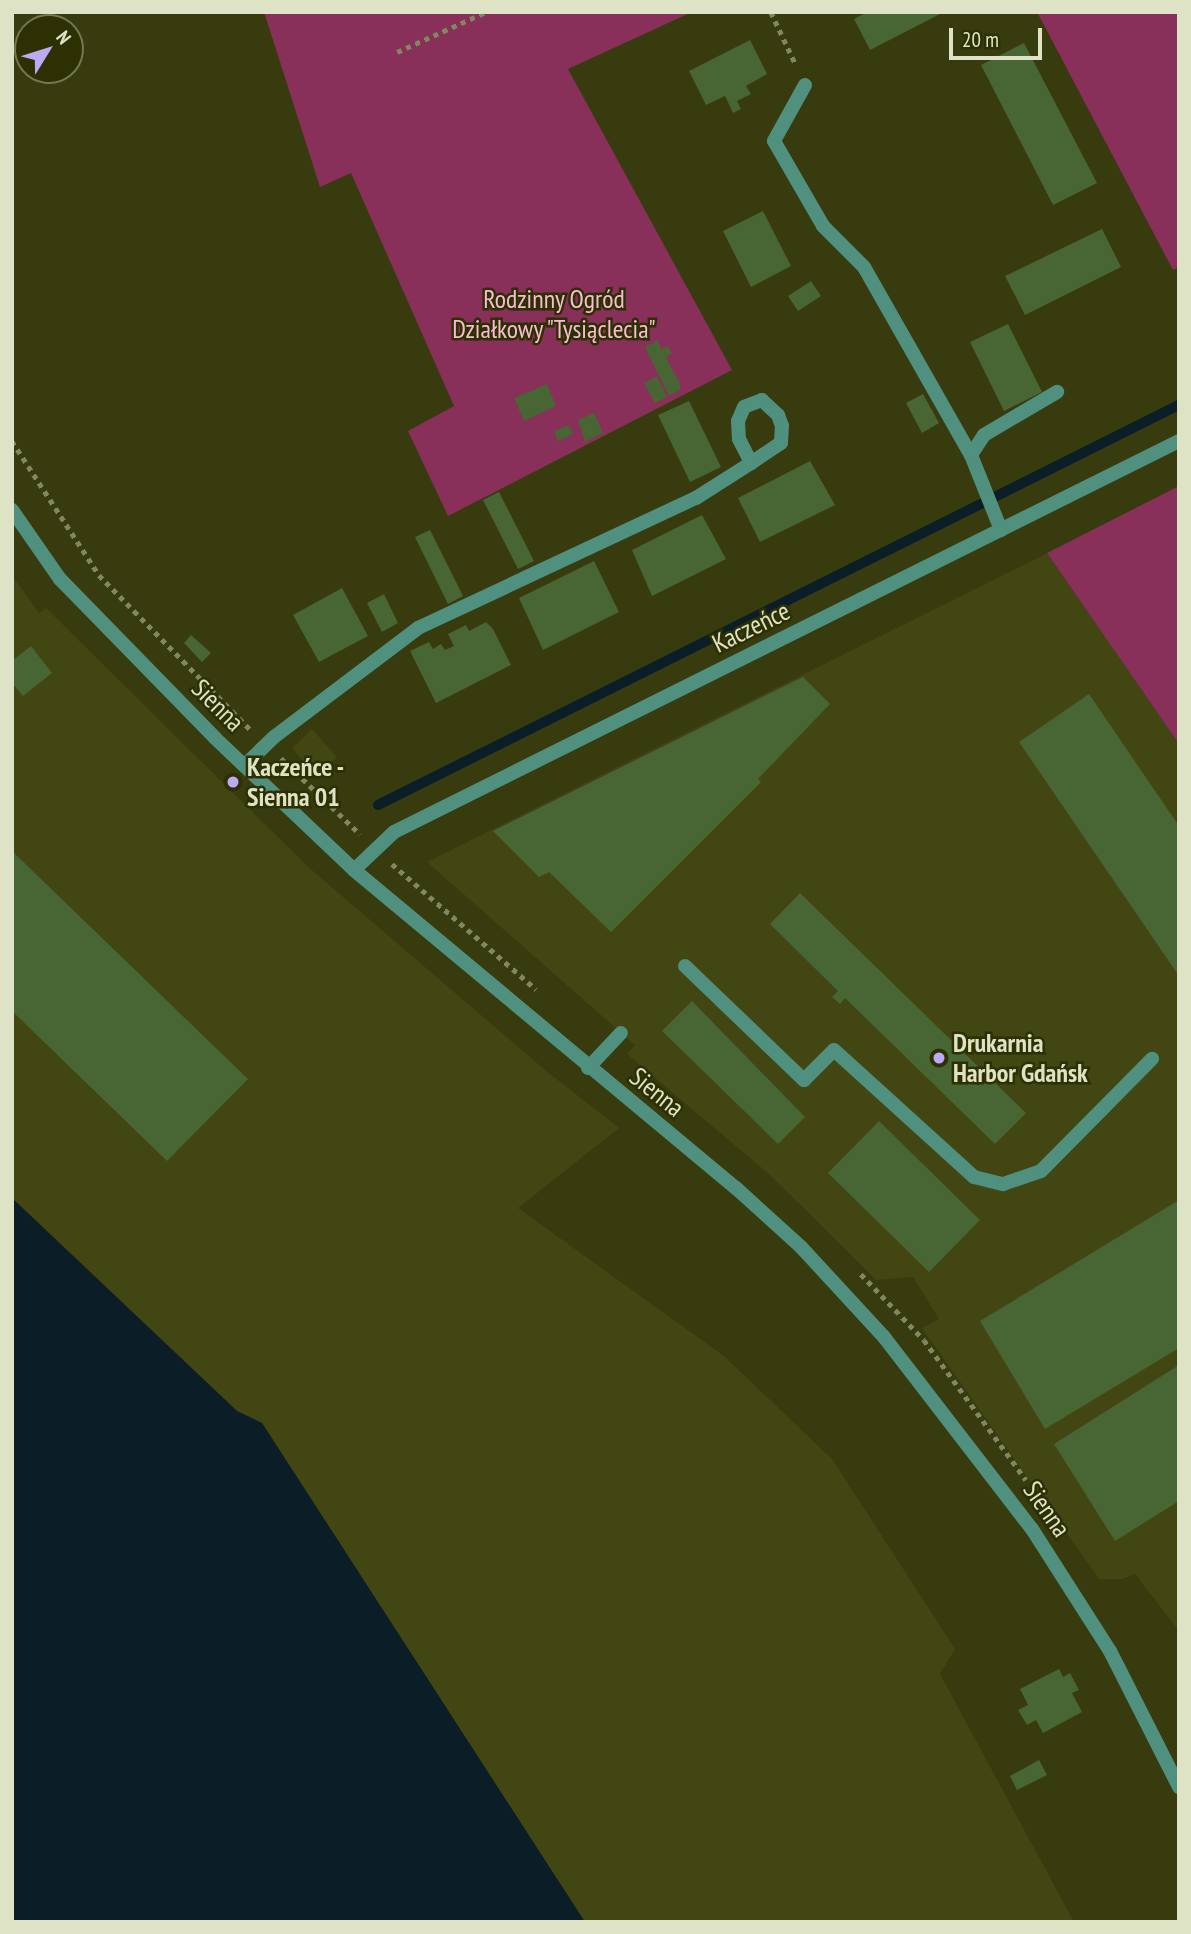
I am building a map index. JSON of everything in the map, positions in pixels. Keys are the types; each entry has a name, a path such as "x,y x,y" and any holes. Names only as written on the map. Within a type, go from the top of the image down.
{"street":[{"path":"805,85 774,141 823,226 864,267 971,455 1001,530"},
{"path":"971,455 984,435 1057,392"},
{"name":"Kaczeńce","path":"354,870 394,832 1179,441"},
{"path":"245,765 274,737 418,628 696,498 751,463"},
{"name":"Sienna","path":"12,510 60,579 354,870 588,1068 736,1188 801,1247 884,1337 970,1444 1032,1529 1110,1651 1179,1787"},
{"path":"685,965 804,1080 834,1050 974,1177 1003,1184 1041,1171 1152,1059"},
{"path":"588,1068 621,1033"}],"path":[{"path":"397,52 486,12"},
{"path":"771,12 805,85"}],"shaded area":[{"path":"1047,553 1179,744 1179,1631 1135,1574 1122,1579 1099,1579 922,1328 939,1319 913,1277 876,1280 770,1175 627,1054 635,1045 427,862"},
{"path":"12,576 39,613 46,608 307,866 545,1070 619,1128 518,1208 724,1356 832,1459 955,1649 940,1674 1074,1922 585,1922 262,1423 237,1411 12,1198"},
{"path":"312,729 337,757 316,776 292,748"}],"green space":[{"name":"Rodzinny Ogród Działkowy \"Tysiąclecia\"","path":"264,12 692,12 568,69 732,370 448,516 408,431 454,406 351,173 320,187"},
{"path":"1037,12 1179,12 1179,267 1173,270"},
{"path":"1179,486 1179,744 1047,553"}],"water":[{"path":"12,1198 237,1411 262,1423 585,1922 12,1922"}],"building":[{"path":"867,12 944,12 870,50 854,19"},
{"path":"750,40 767,74 746,86 751,94 737,101 741,109 733,113 725,96 706,105 689,71"},
{"path":"1024,43 1097,183 1053,205 981,65"},
{"path":"763,211 791,266 751,287 723,231"},
{"path":"1102,229 1121,267 1025,315 1005,276"},
{"path":"811,281 821,296 798,311 788,296"},
{"path":"1008,324 1042,392 1004,411 970,342"},
{"path":"658,340 661,349 668,346 672,353 666,357 680,384 680,390 669,396 645,347"},
{"path":"657,376 667,397 655,403 644,383"},
{"path":"547,384 556,406 524,421 514,398"},
{"path":"923,394 939,423 922,433 906,403"},
{"path":"689,401 721,467 690,482 658,415"},
{"path":"594,413 603,433 585,442 578,420"},
{"path":"569,425 573,434 558,441 554,431"},
{"path":"810,461 835,505 760,542 738,498"},
{"path":"499,492 534,561 518,569 483,500"},
{"path":"702,515 726,559 652,596 632,550"},
{"path":"430,530 463,596 448,604 415,537"},
{"path":"594,561 619,612 543,650 519,598"},
{"path":"342,588 368,636 319,662 293,615"},
{"path":"384,594 398,623 382,632 367,603"},
{"path":"486,622 493,629 511,665 436,703 410,651 429,642 433,649 441,644 445,650 454,646 448,634 466,625 469,631"},
{"path":"191,635 211,653 202,662 184,643"},
{"path":"31,646 52,673 23,696 12,683 12,661"},
{"path":"803,677 830,704 758,779 761,782 611,932 549,872 539,877 493,831"},
{"path":"1089,694 1179,826 1179,976 1019,742"},
{"path":"12,851 248,1079 167,1161 12,1011"},
{"name":"Drukarnia Harbor Gdańsk","path":"800,893 1026,1113 995,1144 845,998 840,1004 832,997 838,991 770,924"},
{"path":"692,1001 805,1117 778,1144 662,1031"},
{"path":"879,1121 980,1220 929,1272 828,1173"},
{"path":"1179,1200 1179,1348 1045,1429 980,1321"},
{"path":"1179,1365 1179,1501 1115,1541 1054,1444"},
{"path":"1059,1669 1063,1677 1070,1673 1079,1690 1072,1693 1082,1712 1043,1733 1036,1720 1027,1725 1018,1710 1028,1705 1020,1689"},
{"path":"1039,1760 1047,1775 1017,1790 1010,1776"}],"waterway":[{"path":"378,805 1179,405"}],"place":[{"name":"Kaczeńce - Sienna 01","path":"233,782"},
{"name":"Drukarnia Harbor Gdańsk","path":"939,1058"}]}
